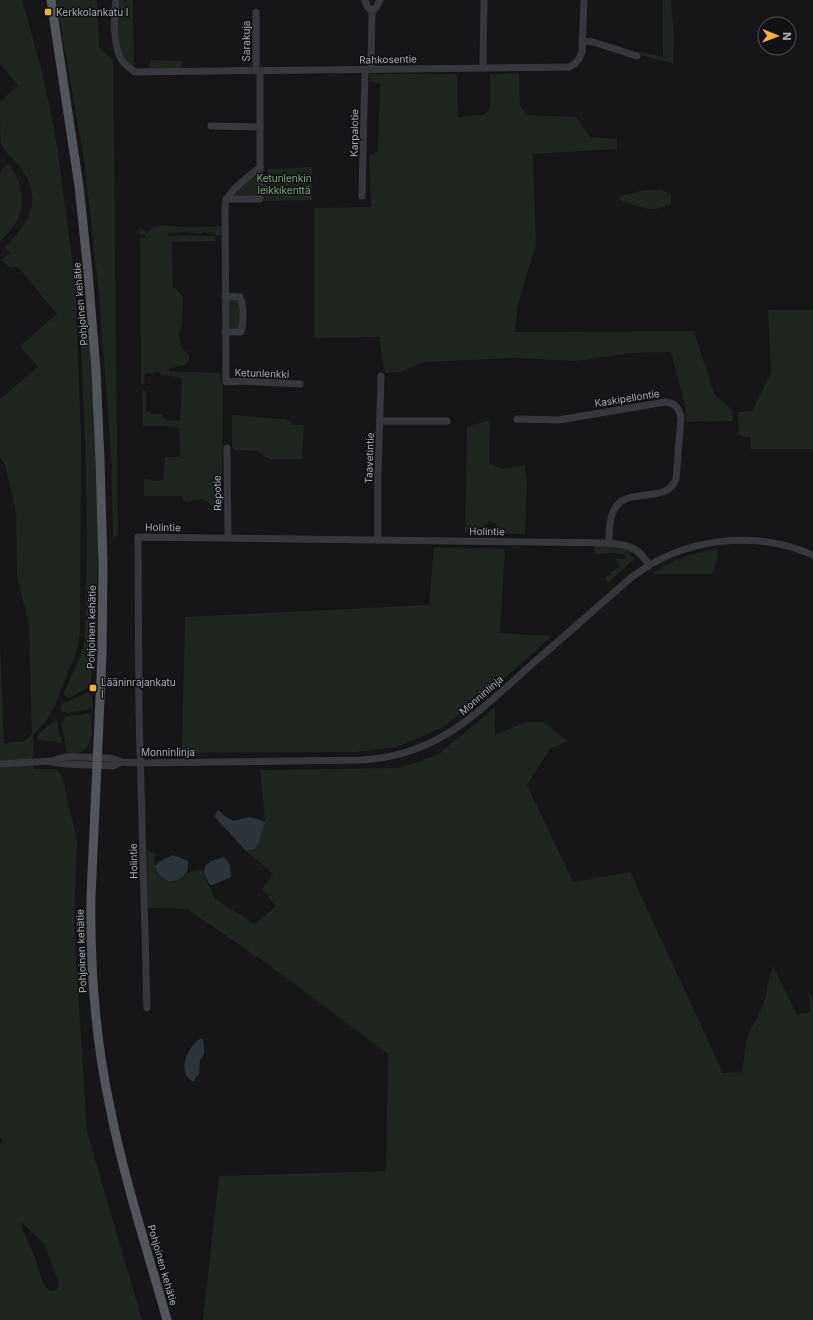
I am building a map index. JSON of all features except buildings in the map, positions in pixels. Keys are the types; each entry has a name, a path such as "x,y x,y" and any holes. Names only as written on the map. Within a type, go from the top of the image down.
{"main road":[{"name":"Pohjoinen kehätie","path":"51,0 79,186 96,370 100,461 103,564 102,655 98,761 92,855 90,933 94,1003 109,1106 120,1154 167,1320"}],"street":[{"name":"Rahkosentie","path":"116,0 117,50 121,60 135,72 569,67 575,65 580,59 584,0"},
{"path":"365,0 367,6 372,11 376,8 380,0"},
{"path":"483,68 484,0"},
{"name":"Karpalotie","path":"362,196 372,11"},
{"name":"Sarakuja","path":"256,12 258,71"},
{"path":"582,41 593,42 637,56"},
{"path":"226,199 260,199 258,71"},
{"path":"211,126 260,127"},
{"path":"226,199 260,167"},
{"name":"Ketunlenkki","path":"226,199 226,382 240,381 300,384"},
{"path":"225,296 240,297 242,303 243,326 242,332 225,332"},
{"name":"Taavetintie","path":"378,540 378,477 382,376"},
{"name":"Kaskipellontie","path":"517,419 559,420 665,402 676,405 680,410 681,418 676,479 674,485 663,493 628,497 618,504 611,517 609,543"},
{"path":"380,421 447,421"},
{"name":"Repotie","path":"227,448 228,538"},
{"name":"Holintie","path":"147,1008 139,704 138,537 609,543 624,544 634,548 643,555 649,565"},
{"name":"Monninlinja","path":"0,764 50,761 66,764 98,761 113,766 121,762 361,760 391,757 419,749 464,723 632,577 649,565 690,548 735,540 787,545 813,555"}],"green space":[{"path":"0,0 22,0 40,64 54,127 60,168 75,281 81,433 80,631 77,650 54,707 46,721 33,736 34,769 56,769 62,777 77,840 74,927 87,1132 142,1320 0,1320 0,1144 3,1140 0,1138 0,643 4,743 25,741 32,734 29,624 17,578 16,511 5,465 0,457 0,399 38,367 20,346 57,314 18,267 11,268 1,260 10,253 5,247 14,238 27,220 31,210 32,200 31,190 27,179 20,167 1,144 0,102 18,85 0,64","holes":["21,1222 44,1244 58,1280 58,1289 54,1291 49,1290 43,1283 34,1255 22,1229"]},
{"path":"56,0 97,1 99,47 113,60 118,535 113,539 111,454 99,295 85,166"},
{"path":"119,0 124,0 124,2 127,2 127,0 133,0 134,66 129,63 121,51 118,29"},
{"path":"663,0 671,0 674,64 637,54 637,51 663,57"},
{"path":"152,60 182,61 181,67 179,68 150,69 149,66"},
{"path":"519,73 520,106 526,115 576,117 590,137 617,139 617,149 533,154 536,244 518,304 515,332 694,331 714,394 732,410 733,421 686,422 686,409 671,352 629,353 578,361 515,358 423,362 401,372 385,373 379,337 314,338 314,208 371,207 369,156 378,151 380,84 370,81 370,74 457,74 458,117 483,115 490,109 490,74"},
{"path":"9,164 20,185 22,205 16,223 0,241 0,174 2,172 0,170"},
{"name":"Ketunlenkin leikkikenttä","path":"312,167 312,200 265,201 265,175 267,175 268,169"},
{"path":"257,173 257,195 234,197 232,195"},
{"path":"645,190 661,190 671,194 671,204 658,209 652,209 639,207 620,200 620,196"},
{"path":"161,225 190,227 222,226 221,236 205,232 200,234 183,232 168,234 168,236 214,236 217,241 172,242 173,286 183,297 182,324 179,333 181,347 189,355 189,361 185,365 169,368 169,371 220,373 223,386 222,510 215,511 206,501 200,499 186,503 181,496 144,496 144,479 157,481 163,480 165,457 180,457 179,428 167,426 143,426 142,390 146,391 146,411 153,414 162,414 166,420 180,421 182,378 161,375 160,372 153,374 145,373 144,384 141,384 140,239 145,238 146,236 139,234 140,227 146,233 154,227"},
{"path":"79,299 81,302 84,323 89,324 93,397 98,536 96,644 90,686 68,698 64,695 64,692 78,662 84,643 86,617 87,519"},
{"path":"230,299 238,300 239,302 240,327 238,330 231,330 229,328"},
{"path":"768,310 813,310 813,449 751,449 751,438 739,435 738,412 752,411 771,373"},
{"path":"232,415 286,419 294,425 304,425 302,459 270,459 256,451 236,450 232,447"},
{"path":"490,420 489,463 503,469 525,465 527,481 525,534 493,533 494,529 496,528 496,524 489,521 485,527 470,532 465,532 467,427"},
{"path":"595,546 618,546 635,553 629,554 634,559 608,583 605,578 611,574 610,572 620,567 616,558 624,559 625,555 612,553 596,554 594,550"},
{"path":"434,547 505,549 500,633 552,636 497,685 445,726 398,747 356,752 189,753 182,748 185,617 429,605"},
{"path":"716,549 719,551 712,574 652,574 667,564 682,557"},
{"path":"91,691 92,709 68,713 61,710 61,705 63,703"},
{"path":"495,707 495,735 526,722 543,722 568,741 550,749 527,785 573,882 630,872 723,1073 742,1072 747,1039 764,1002 773,966 797,1015 810,1012 808,991 813,1001 813,1320 203,1320 219,1176 386,1171 388,1054 276,970 187,909 148,908 147,850 155,853 155,873 172,883 191,872 202,870 215,899 255,924 276,906 262,889 273,874 246,851 255,849 265,822 260,770 400,768 439,754"},
{"path":"92,713 92,731 87,747 83,751 77,753 67,753 61,722 66,717"},
{"path":"57,720 62,743 39,740 37,736 39,733"}],"shaded area":[{"path":"218,810 224,816 233,821 250,817 265,822 258,845 255,849 246,851 214,816"},
{"path":"173,855 188,861 188,866 184,876 170,882 160,876 155,866 159,862"},
{"path":"224,857 229,863 231,877 210,885 204,873 205,866 211,861"},
{"path":"202,1038 204,1052 200,1060 199,1074 194,1082 188,1078 185,1073 184,1066 188,1052 197,1041"}],"place":[{"name":"Kerkkolankatu I","path":"48,12"},
{"name":"Lääninrajankatu I","path":"93,688"}]}
